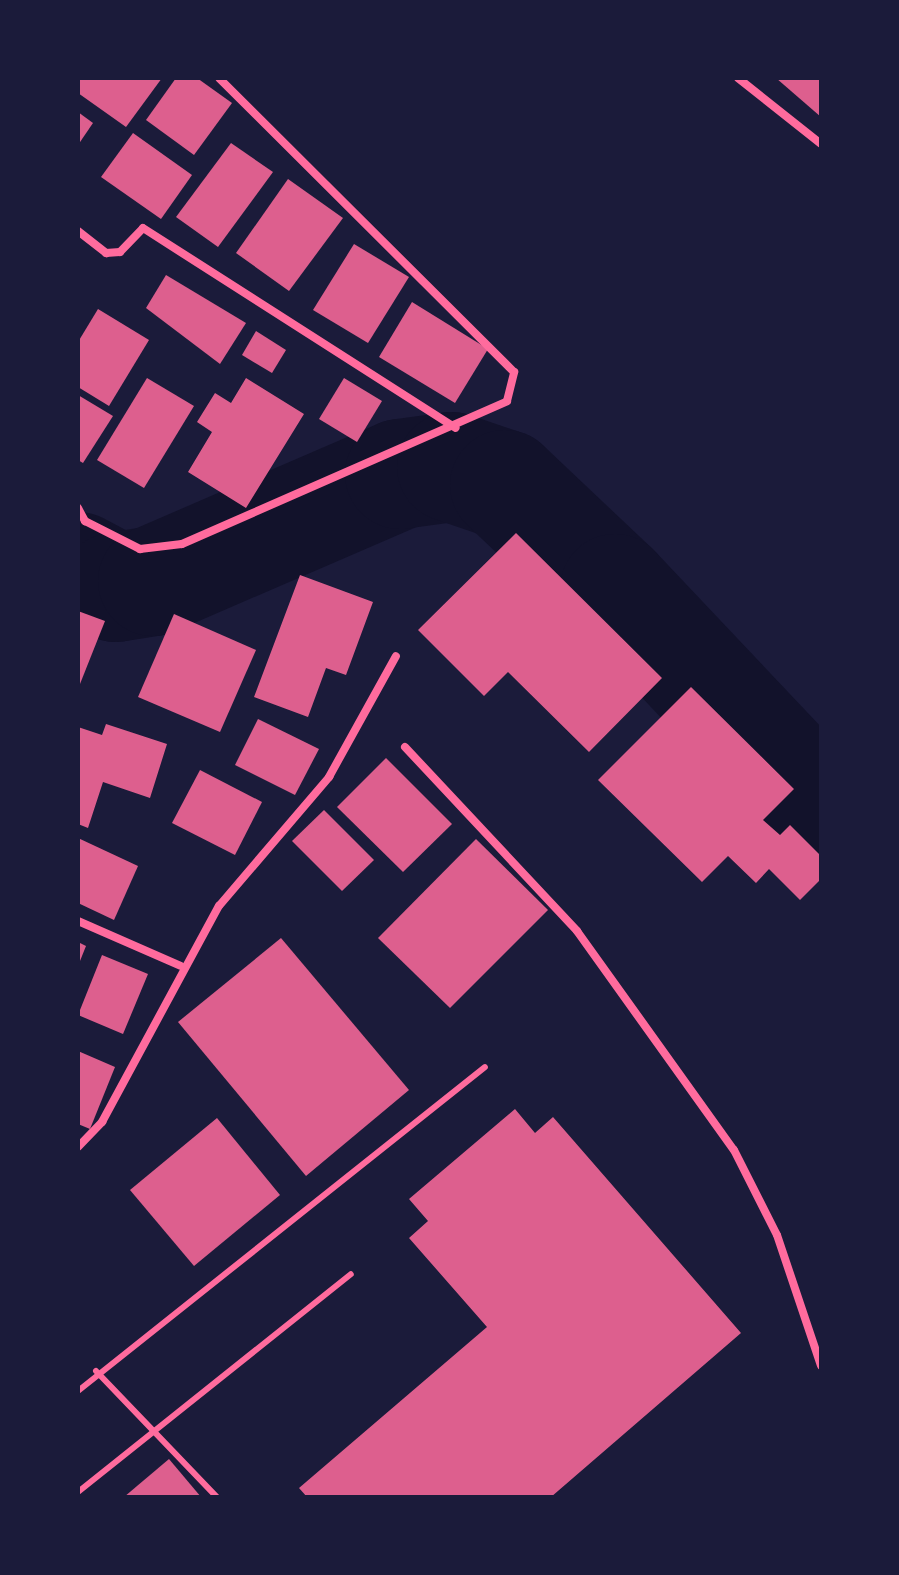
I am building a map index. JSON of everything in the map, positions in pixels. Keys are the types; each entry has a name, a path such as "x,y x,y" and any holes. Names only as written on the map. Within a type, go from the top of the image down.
{"street":[{"path":"78,508 85,521 140,549 182,544 456,428 507,401 514,372 219,78"},
{"path":"738,78 821,144"},
{"path":"78,231 106,253 120,252 143,228 456,428"},
{"path":"78,1147 102,1122 181,966 219,906 329,777 396,656"},
{"path":"405,747 577,931 734,1150 777,1235 821,1366"},
{"path":"78,921 181,966"}],"lane":[{"path":"78,1391 96,1371 485,1067"},
{"path":"78,1492 153,1426 351,1274"},
{"path":"96,1371 153,1426 217,1497"}],"building":[{"path":"78,78 162,78 126,127 78,93"},
{"path":"176,78 197,78 232,103 194,155 146,120"},
{"path":"776,78 821,78 821,117"},
{"path":"78,112 93,123 78,145"},
{"path":"133,133 192,175 161,219 101,177"},
{"path":"231,143 273,172 218,247 176,217"},
{"path":"288,179 343,218 289,291 236,253"},
{"path":"354,244 409,277 368,343 313,310"},
{"path":"166,275 246,323 220,364 146,308"},
{"path":"412,302 488,349 455,403 379,357"},
{"path":"98,309 149,340 109,406 78,387 78,342"},
{"path":"256,331 286,350 272,373 242,355"},
{"path":"147,378 194,406 144,488 97,460"},
{"path":"246,378 304,414 246,508 188,472 212,432 197,422 215,393 231,403"},
{"path":"344,378 382,401 357,442 319,419"},
{"path":"78,395 113,416 83,463 78,460"},
{"path":"516,533 662,678 589,752 508,672 484,696 418,630"},
{"path":"300,575 373,602 346,675 326,668 308,717 254,697"},
{"path":"78,611 105,621 78,689"},
{"path":"174,614 256,650 220,732 138,697"},
{"path":"691,687 794,789 763,820 780,835 790,825 821,856 821,879 800,900 769,869 756,883 728,856 702,882 598,780"},
{"path":"258,719 319,749 295,795 235,765"},
{"path":"106,724 167,744 150,798 103,782 88,828 78,824 78,727 102,735"},
{"path":"386,758 452,824 403,872 337,807"},
{"path":"200,770 262,802 235,855 172,823"},
{"path":"324,810 374,860 342,891 292,841"},
{"path":"78,838 138,866 114,920 78,903"},
{"path":"476,839 548,910 450,1008 378,938"},
{"path":"281,938 409,1090 306,1176 178,1022"},
{"path":"78,942 86,946 78,966"},
{"path":"102,955 148,974 123,1034 78,1015"},
{"path":"78,1051 115,1067 90,1129 78,1124"},
{"path":"515,1109 535,1133 553,1117 741,1333 551,1497 307,1497 299,1488 487,1327 409,1238 428,1221 409,1199"},
{"path":"217,1118 280,1195 194,1266 130,1190"},
{"path":"169,1459 201,1497 124,1497"}],"waterway":[{"path":"78,567 116,587 153,581 400,474 452,467 505,485 615,589 821,807"}]}
